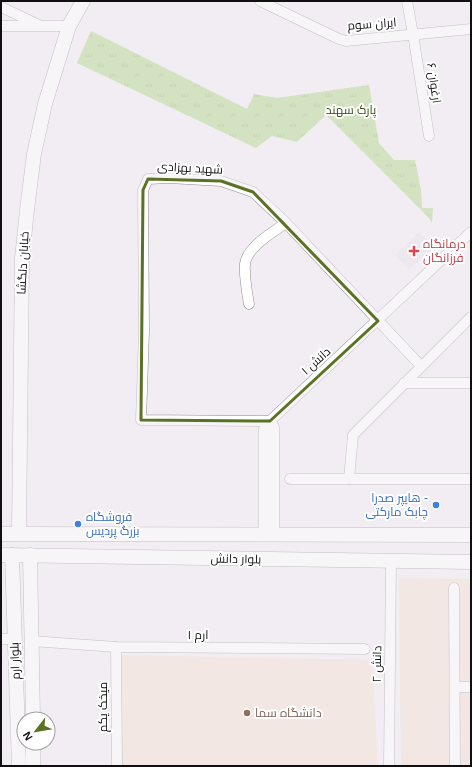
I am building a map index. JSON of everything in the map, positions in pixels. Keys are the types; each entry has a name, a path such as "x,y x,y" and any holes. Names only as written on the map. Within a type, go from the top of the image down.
{"street":[{"name":"خیابان دلگشا","path":"19,533 22,258 25,231 36,147 45,104 69,26 83,1"},
{"name":"ایران سوم","path":"260,1 339,39 346,40 471,29"},
{"name":"ارغوان ۶","path":"406,1 414,34 429,136"},
{"path":"1,7 43,27"},
{"path":"1,26 69,26"},
{"name":"شهید بهزادی","path":"270,421 142,420 144,331 143,190 148,179 169,178 222,181 253,192 286,223 421,366"},
{"path":"249,304 245,263 250,251 263,239 286,223"},
{"name":"دانش ۱","path":"270,421 471,232"},
{"path":"349,479 353,435 471,317"},
{"path":"404,383 471,383"},
{"path":"269,535 274,427 270,421"},
{"path":"290,479 471,479"},
{"name":"بلوار دانش","path":"1,534 471,535"},
{"name":"بلوار دانش","path":"7,555 391,562 471,562"},
{"name":"بلوار ارم","path":"7,555 14,583 8,639 19,766"},
{"name":"بلوار ارم","path":"30,555 32,711"},
{"name":"دانش ۲","path":"389,766 391,562"},
{"path":"14,583 18,576 23,575 30,581 30,585"},
{"path":"454,588 455,766"},
{"name":"ارم ۱","path":"32,641 116,648 365,648"},
{"name":"میخک یکم","path":"116,648 117,766"},
{"path":"455,687 471,687"},
{"path":"33,751 33,766"}],"highlighted area":[{"path":"148,179 221,181 253,192 378,321 270,421 141,420 143,190"}],"shaded area":[{"name":"درمانگاه فرزانگان","path":"419,232 433,247 409,270 395,255"},
{"path":"399,578 471,579 471,766 401,766"},
{"name":"دانشگاه سما","path":"119,655 372,660 378,766 120,766"}],"green space":[{"name":"پارک سهند","path":"91,31 247,109 254,94 277,98 369,85 379,143 394,160 415,160 421,190 422,208 433,208 432,223 429,218 326,115 297,142 272,136 256,148 77,63"}],"place":[{"name":"درمانگاه فرزانگان","path":"414,251"},
{"name":"هایپر صدرا - چابک مارکتی","path":"436,505"},
{"name":"فروشگاه بزرگ پردیس","path":"78,524"},
{"name":"دانشگاه سما","path":"247,713"}]}
